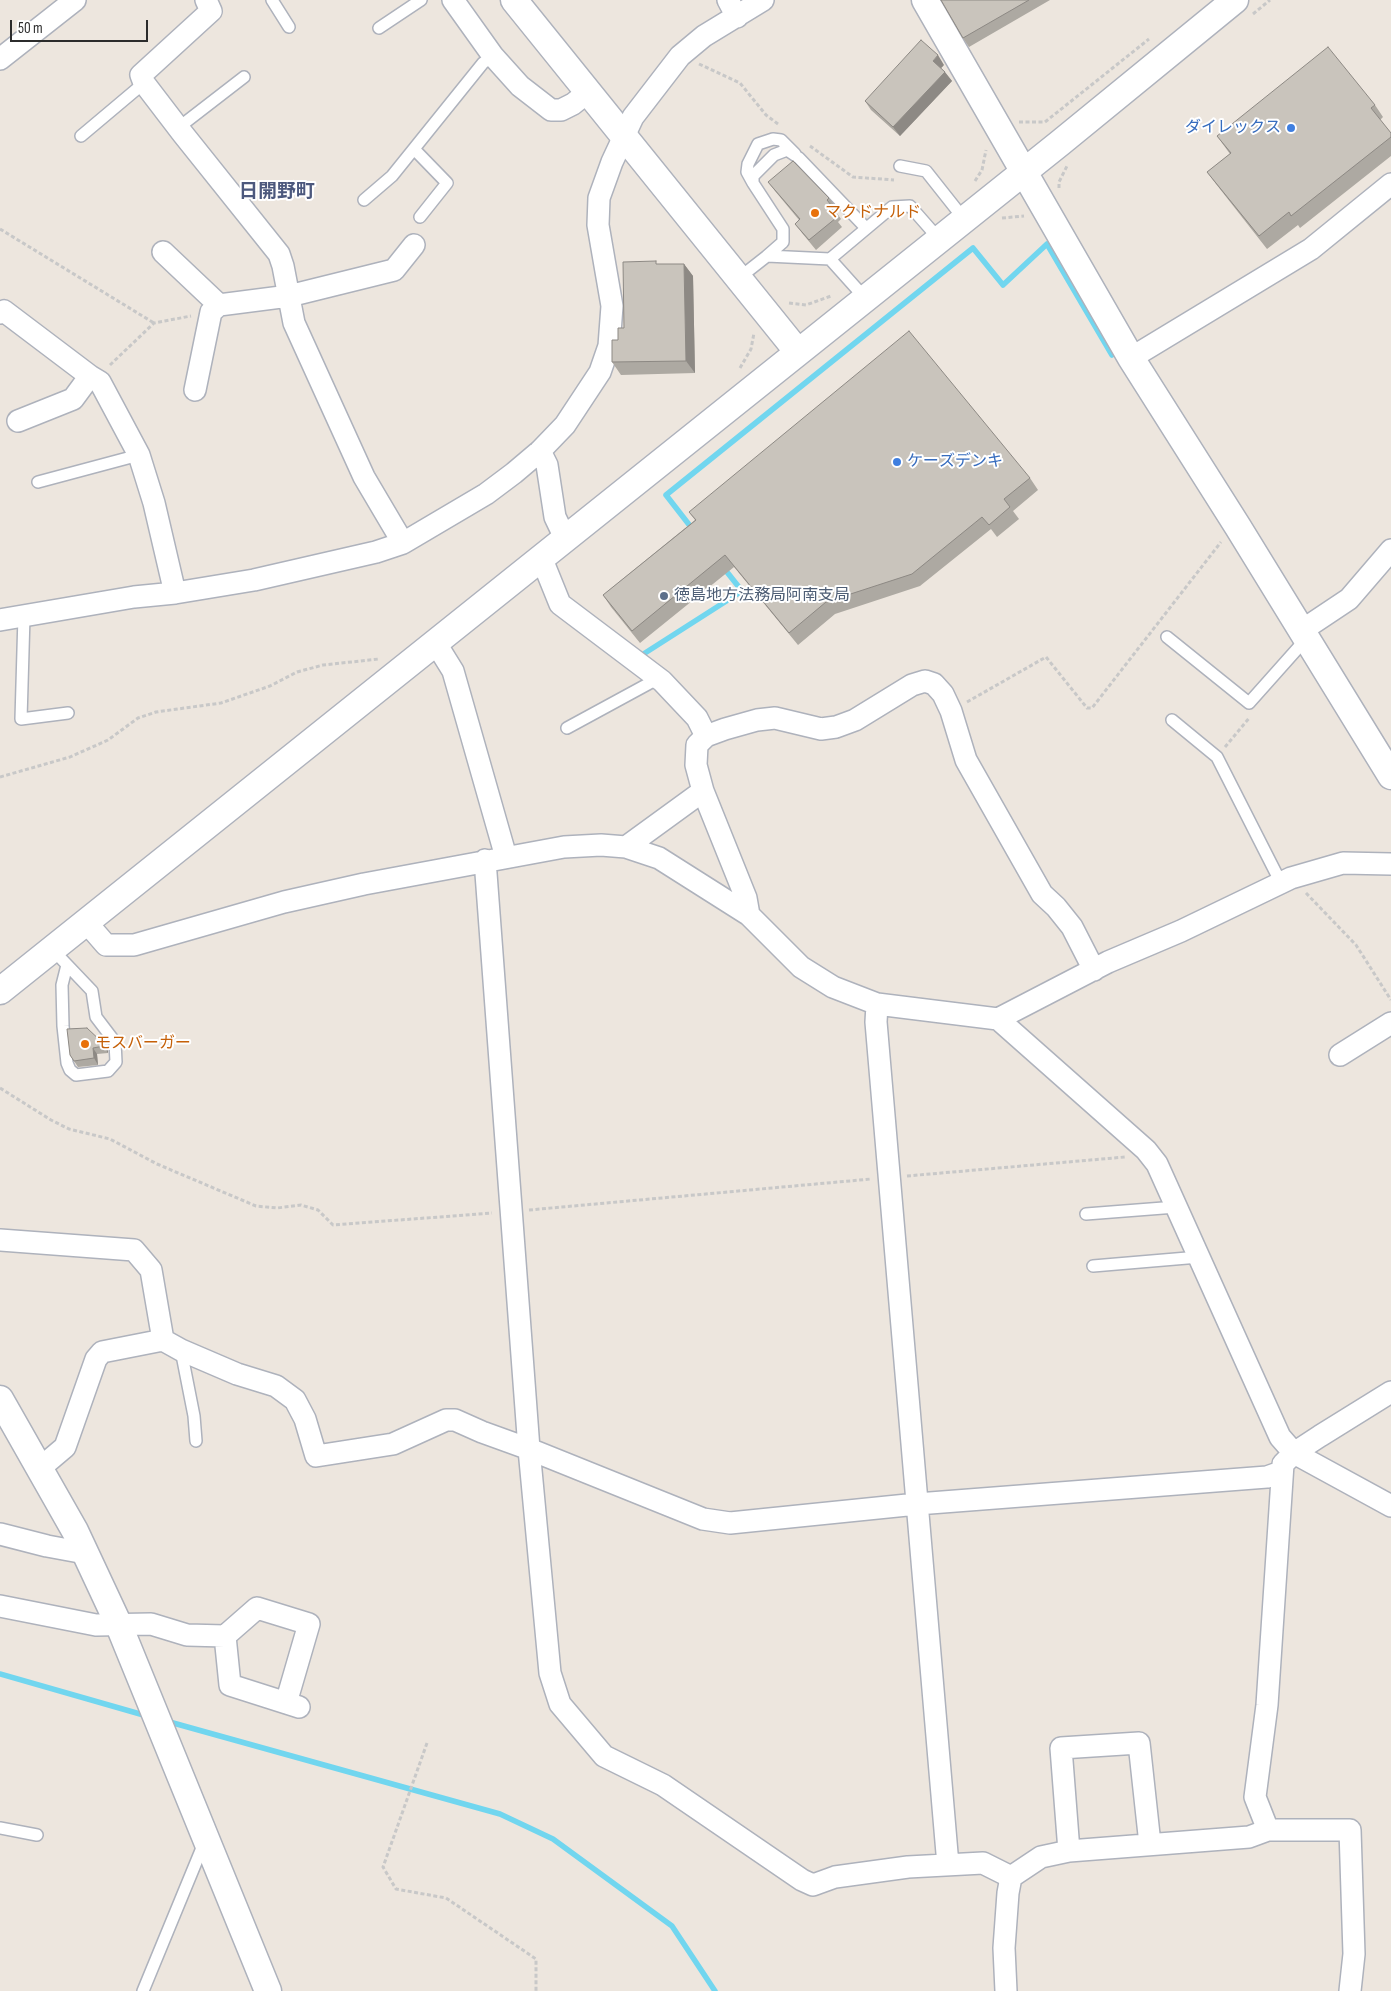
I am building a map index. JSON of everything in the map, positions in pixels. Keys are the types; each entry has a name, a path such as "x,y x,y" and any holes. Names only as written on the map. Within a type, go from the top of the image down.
{"street":[{"path":"0,59 75,0"},
{"path":"206,0 211,11 141,75 144,83 178,128 279,254 294,323 360,468 403,543"},
{"path":"453,0 493,56 520,86 551,110 561,110 573,104 588,92"},
{"path":"514,0 798,352"},
{"path":"0,620 254,580 376,552 403,543 486,494 540,451 565,425 600,372 609,346 612,306 598,226 599,198 623,136 636,112 680,56 732,9 763,0"},
{"path":"925,0 1131,358 1238,527 1391,776"},
{"path":"0,991 59,957 86,922 798,352 857,290 939,239 957,210 1023,172 1235,0"},
{"path":"1131,358 1311,249 1391,184"},
{"path":"215,308 289,296 394,270 414,245"},
{"path":"163,252 215,308"},
{"path":"195,390 215,308"},
{"path":"0,313 4,311 100,382 106,391 139,455 154,503 175,593"},
{"path":"18,422 72,399 92,377"},
{"path":"540,451 547,465 555,518 565,538"},
{"path":"1303,635 1350,599 1391,550"},
{"path":"541,557 560,604 659,678 698,718 706,736"},
{"path":"435,642 453,671 496,859 510,1212 529,1449 550,1673 560,1704 604,1756 664,1784 813,1886 835,1877 908,1867 948,1866 983,1862 1011,1877"},
{"path":"749,915 746,898 704,791 696,765 697,745 706,736 757,720 775,718 821,729 836,727 855,720 912,685 925,681 934,684 943,694 951,711 966,760 1042,894 1056,907 1072,927 1094,970"},
{"path":"626,847 704,791"},
{"path":"86,922 106,945 134,945 284,902 496,859 564,847 601,844 626,847 659,858 749,915 801,967 833,987 877,1004 998,1019 1094,970 1286,881 1343,863 1391,864"},
{"path":"877,1004 876,1022 948,1866"},
{"path":"998,1019 1146,1150 1157,1164 1280,1437 1294,1453 1391,1506"},
{"path":"1340,1055 1391,1023"},
{"path":"0,1240 134,1250 151,1270 172,1345"},
{"path":"39,1469 65,1447 96,1359 102,1352 172,1345 237,1374 276,1386 295,1400 305,1419 316,1456 392,1444 446,1420 455,1420 703,1519 730,1523 917,1504 1267,1477 1281,1472"},
{"path":"1268,1830 1255,1797 1267,1706 1283,1464 1294,1453 1391,1392"},
{"path":"0,1399 85,1553 118,1624 268,1991"},
{"path":"0,1534 85,1553"},
{"path":"0,1606 96,1625 151,1624 187,1635 225,1636 257,1608 309,1624 293,1705 230,1685 225,1636"},
{"path":"1069,1851 1061,1748 1139,1743 1150,1844"},
{"path":"1006,1991 1004,1948 1011,1877 1041,1857 1069,1851 1249,1837 1268,1830 1350,1830 1354,1954 1350,1991"}],"lane":[{"path":"272,0 289,27"},
{"path":"379,28 421,0"},
{"path":"364,200 392,176 483,63 493,56"},
{"path":"178,128 244,77"},
{"path":"81,136 144,83"},
{"path":"739,278 783,242 783,229 747,172 748,164 758,144 764,141 781,140 866,228"},
{"path":"414,149 447,183 420,217"},
{"path":"753,183 754,176 774,155 787,150 799,158"},
{"path":"900,166 926,171 957,210"},
{"path":"767,256 830,259 892,207 910,206 939,239"},
{"path":"830,259 857,290"},
{"path":"38,482 139,455"},
{"path":"24,616 21,719 68,713"},
{"path":"1167,637 1249,703 1303,635"},
{"path":"567,728 659,678"},
{"path":"1172,720 1217,756 1286,881"},
{"path":"59,957 92,991 96,1017 115,1042 116,1062 108,1071 76,1075 70,1070 67,1063 59,957"},
{"path":"1086,1214 1176,1207"},
{"path":"1093,1266 1199,1257"},
{"path":"172,1345 194,1416 196,1441"},
{"path":"0,1828 37,1835"},
{"path":"143,1991 206,1839"}],"path":[{"path":"1018,122 1045,122 1152,37"},
{"path":"680,56 740,83 766,115 782,126"},
{"path":"805,143 853,177 900,180"},
{"path":"957,210 982,170 987,144"},
{"path":"1058,192 1059,182 1072,158"},
{"path":"0,229 154,323"},
{"path":"789,303 806,305 857,290"},
{"path":"92,377 154,323 215,308"},
{"path":"951,711 1046,657 1087,708 1092,708 1227,534 1238,527"},
{"path":"0,777 70,757 108,740 138,718 156,712 221,703 270,686 297,672 323,665 374,659 392,660 406,665"},
{"path":"1286,881 1356,946 1391,1000"},
{"path":"0,1088 68,1129 110,1140 157,1164 256,1206 277,1208 301,1206 318,1210 334,1225 510,1212 1138,1156 1146,1150"},
{"path":"427,1743 383,1867 396,1889 446,1898 536,1959 536,1991"}],"building":[{"path":"941,0 1029,0 963,38"},
{"path":"921,40 938,55 933,61 945,72 893,127 865,101"},
{"path":"1328,47 1375,105 1371,108 1391,133 1391,137 1291,216 1289,212 1259,236 1207,172 1231,153 1217,136"},
{"path":"793,161 829,198 827,200 835,210 831,213 836,218 809,240 795,224 800,219 768,182"},
{"path":"656,261 656,264 684,264 686,361 612,362 612,340 618,340 618,328 624,328 623,262"},
{"path":"909,331 1030,478 1004,499 1010,507 989,525 982,517 912,574 826,602 789,633 725,555 632,631 603,595 696,520 689,512"},
{"path":"87,1028 104,1046 93,1048 94,1058 74,1061 70,1055 67,1029"}],"waterway":[{"path":"694,531 666,495 973,248 1003,285 1047,244 1112,355"},
{"path":"645,653 742,591 723,567"},
{"path":"0,1674 147,1716"},
{"path":"166,1721 500,1814 553,1839 672,1926 715,1991"}],"place":[{"name":"ダイレックス","path":"1291,128"},
{"name":"マクドナルド","path":"815,213"},
{"name":"ケーズデンキ","path":"897,462"},
{"name":"徳島地方法務局阿南支局","path":"664,596"},
{"name":"モスバーガー","path":"85,1044"}],"district":[{"name":"日開野町","path":"277,192"}]}
